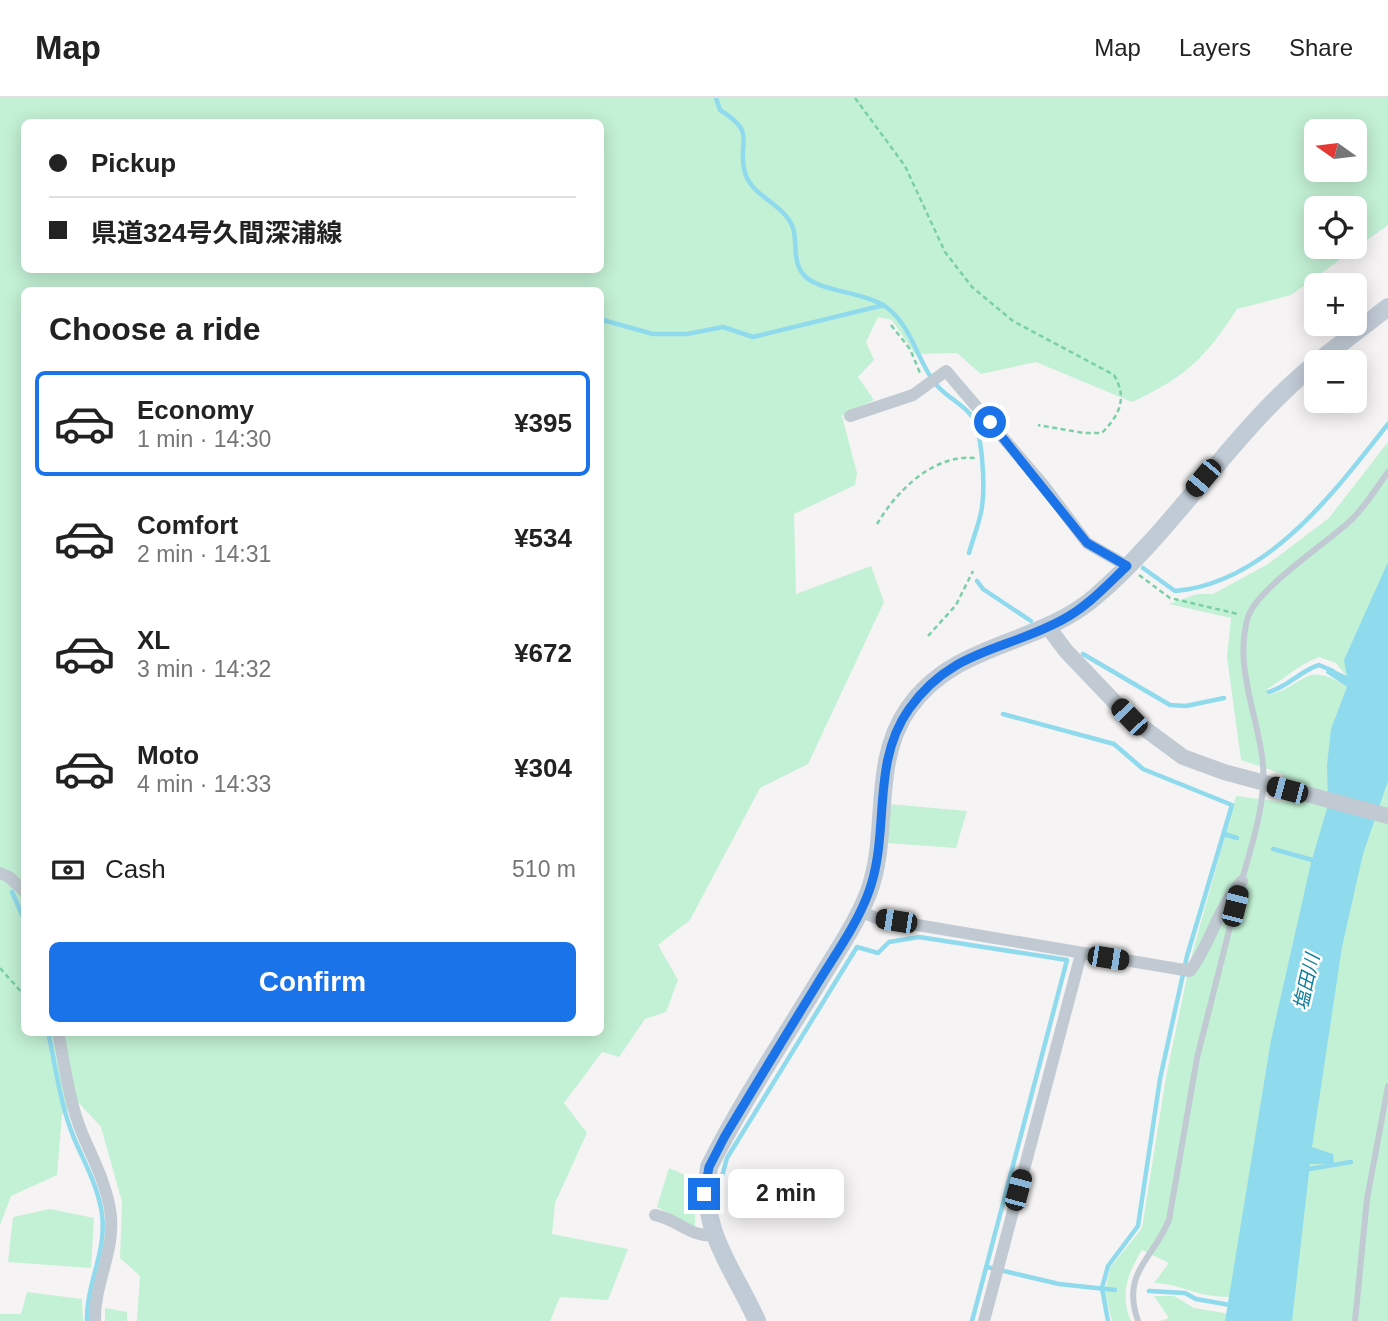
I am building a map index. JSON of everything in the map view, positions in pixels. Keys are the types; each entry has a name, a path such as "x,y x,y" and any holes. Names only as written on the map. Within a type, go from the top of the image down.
{"main road":[{"path":"1333,350 1388,307"},
{"path":"757,1321 715,1235 704,1194 709,1167 860,912 869,892 875,864 886,766 894,735 908,709 931,683 957,663 989,647 1048,627 1095,597 1127,566 1239,436 1304,374"}],"street":[{"path":"850,416 913,395 946,371 1045,487 1087,543 1127,566"},
{"path":"1048,627 1066,651 1129,717 1183,757 1262,783 1388,816"},
{"path":"0,873 21,888"},
{"path":"860,912 876,918 1189,971 1203,954 1229,894 1242,881"},
{"path":"984,1321 1081,954"},
{"path":"59,1036 73,1104 82,1132 98,1164 110,1210 112,1243 96,1321"},
{"path":"655,1214 703,1237 715,1235"}],"lane":[{"path":"1138,1321 1132,1303 1133,1281 1140,1264 1162,1236 1169,1220 1197,1058 1256,829 1263,764 1248,702 1245,655 1248,617 1259,598 1351,520 1388,472"},
{"path":"1355,1321 1367,1199 1388,1086"}],"path":[{"path":"855,98 905,166 945,252 972,287 1013,321 1114,375 1121,387 1118,416 1102,432 1084,433 1038,425"},
{"path":"891,325 910,349 930,382"},
{"path":"877,524 892,499 932,468 958,457 975,458"},
{"path":"1127,566 1170,598 1248,617"},
{"path":"928,636 956,604 973,571"},
{"path":"0,968 21,992"}],"green space":[{"path":"0,98 1388,98 1388,225 1367,240 1367,196 1304,196 1304,259 1341,259 1321,273 1304,273 1304,286 1291,295 1237,309 1215,341 1192,365 1166,384 1132,402 1036,362 981,374 957,353 915,354 892,320 878,317 866,342 874,360 858,377 874,400 842,416 857,473 855,485 794,514 796,594 871,566 884,602 808,764 760,788 690,920 658,945 678,980 666,1012 645,1019 619,1057 602,1052 564,1103 587,1133 555,1203 552,1234 628,1249 608,1300 560,1297 550,1321 137,1321 140,1276 120,1258 122,1202 101,1127 79,1103 62,1114 57,1175 11,1196 0,1225"},
{"path":"1388,442 1388,612 1347,677 1336,663 1319,657 1267,689 1268,695 1314,675 1333,679 1347,687 1356,685 1255,1297 1212,1296 1154,1283 1169,1263 1142,1250 1127,1284 1126,1302 1131,1321 1112,1321 1105,1292 1110,1268 1142,1228 1166,1077 1191,958 1236,796 1285,802 1283,774 1241,760 1227,657 1231,618 1169,604 1197,594 1213,594 1268,564 1329,518"},
{"path":"1388,691 1388,1321 1271,1321"},
{"path":"889,804 967,811 956,848 886,843"},
{"path":"669,1168 696,1180 695,1227 657,1207"},
{"path":"50,1209 94,1218 91,1268 8,1262 13,1217"},
{"path":"27,1292 82,1299 83,1321 0,1321 0,1314 21,1314"},
{"path":"1154,1296 1174,1296 1194,1308 1254,1318 1254,1321 1160,1321 1169,1318"},
{"path":"105,1308 127,1312 127,1321 105,1321"}],"water":[{"name":"塩田川","path":"1388,562 1388,781 1363,854 1342,947 1312,1147 1333,1154 1334,1164 1310,1164 1292,1321 1225,1321 1271,1040 1311,863 1328,805 1327,765 1331,729 1347,687 1326,673 1328,667 1347,676 1344,660"}],"waterway":[{"path":"716,98 720,110 732,118 743,132 743,162 749,182 789,219 802,273 814,282 878,302 895,314 934,382 966,410 974,421 982,458 983,498 969,553"},
{"path":"604,320 653,334 687,334 723,327 753,337 884,305"},
{"path":"1143,568 1175,591 1209,584 1240,571 1296,530 1322,504 1388,424"},
{"path":"977,581 983,589 1031,621"},
{"path":"1083,654 1170,705 1186,706 1224,698"},
{"path":"1269,692 1319,665 1333,671"},
{"path":"1003,714 1114,744 1143,769 1232,805 1187,956 1160,1079 1138,1226 1108,1266 1102,1288 1108,1321"},
{"path":"1224,834 1237,838"},
{"path":"1273,849 1316,861"},
{"path":"12,892 21,912"},
{"path":"721,1203 721,1180 727,1158 857,947 878,953 889,942 919,937 1067,960 972,1321"},
{"path":"49,1036 65,1112 94,1185 102,1214 102,1242 87,1321"},
{"path":"1303,1170 1351,1162"},
{"path":"987,1267 1059,1284 1115,1290"},
{"path":"1149,1291 1185,1293 1196,1299 1230,1305"}],"route":[{"path":"704,1194 709,1167 725,1136 860,912 869,892 875,864 886,766 894,735 908,709 931,683 957,663 989,647 1065,619 1095,597 1127,566 1087,543 1045,487 990,422"}]}
